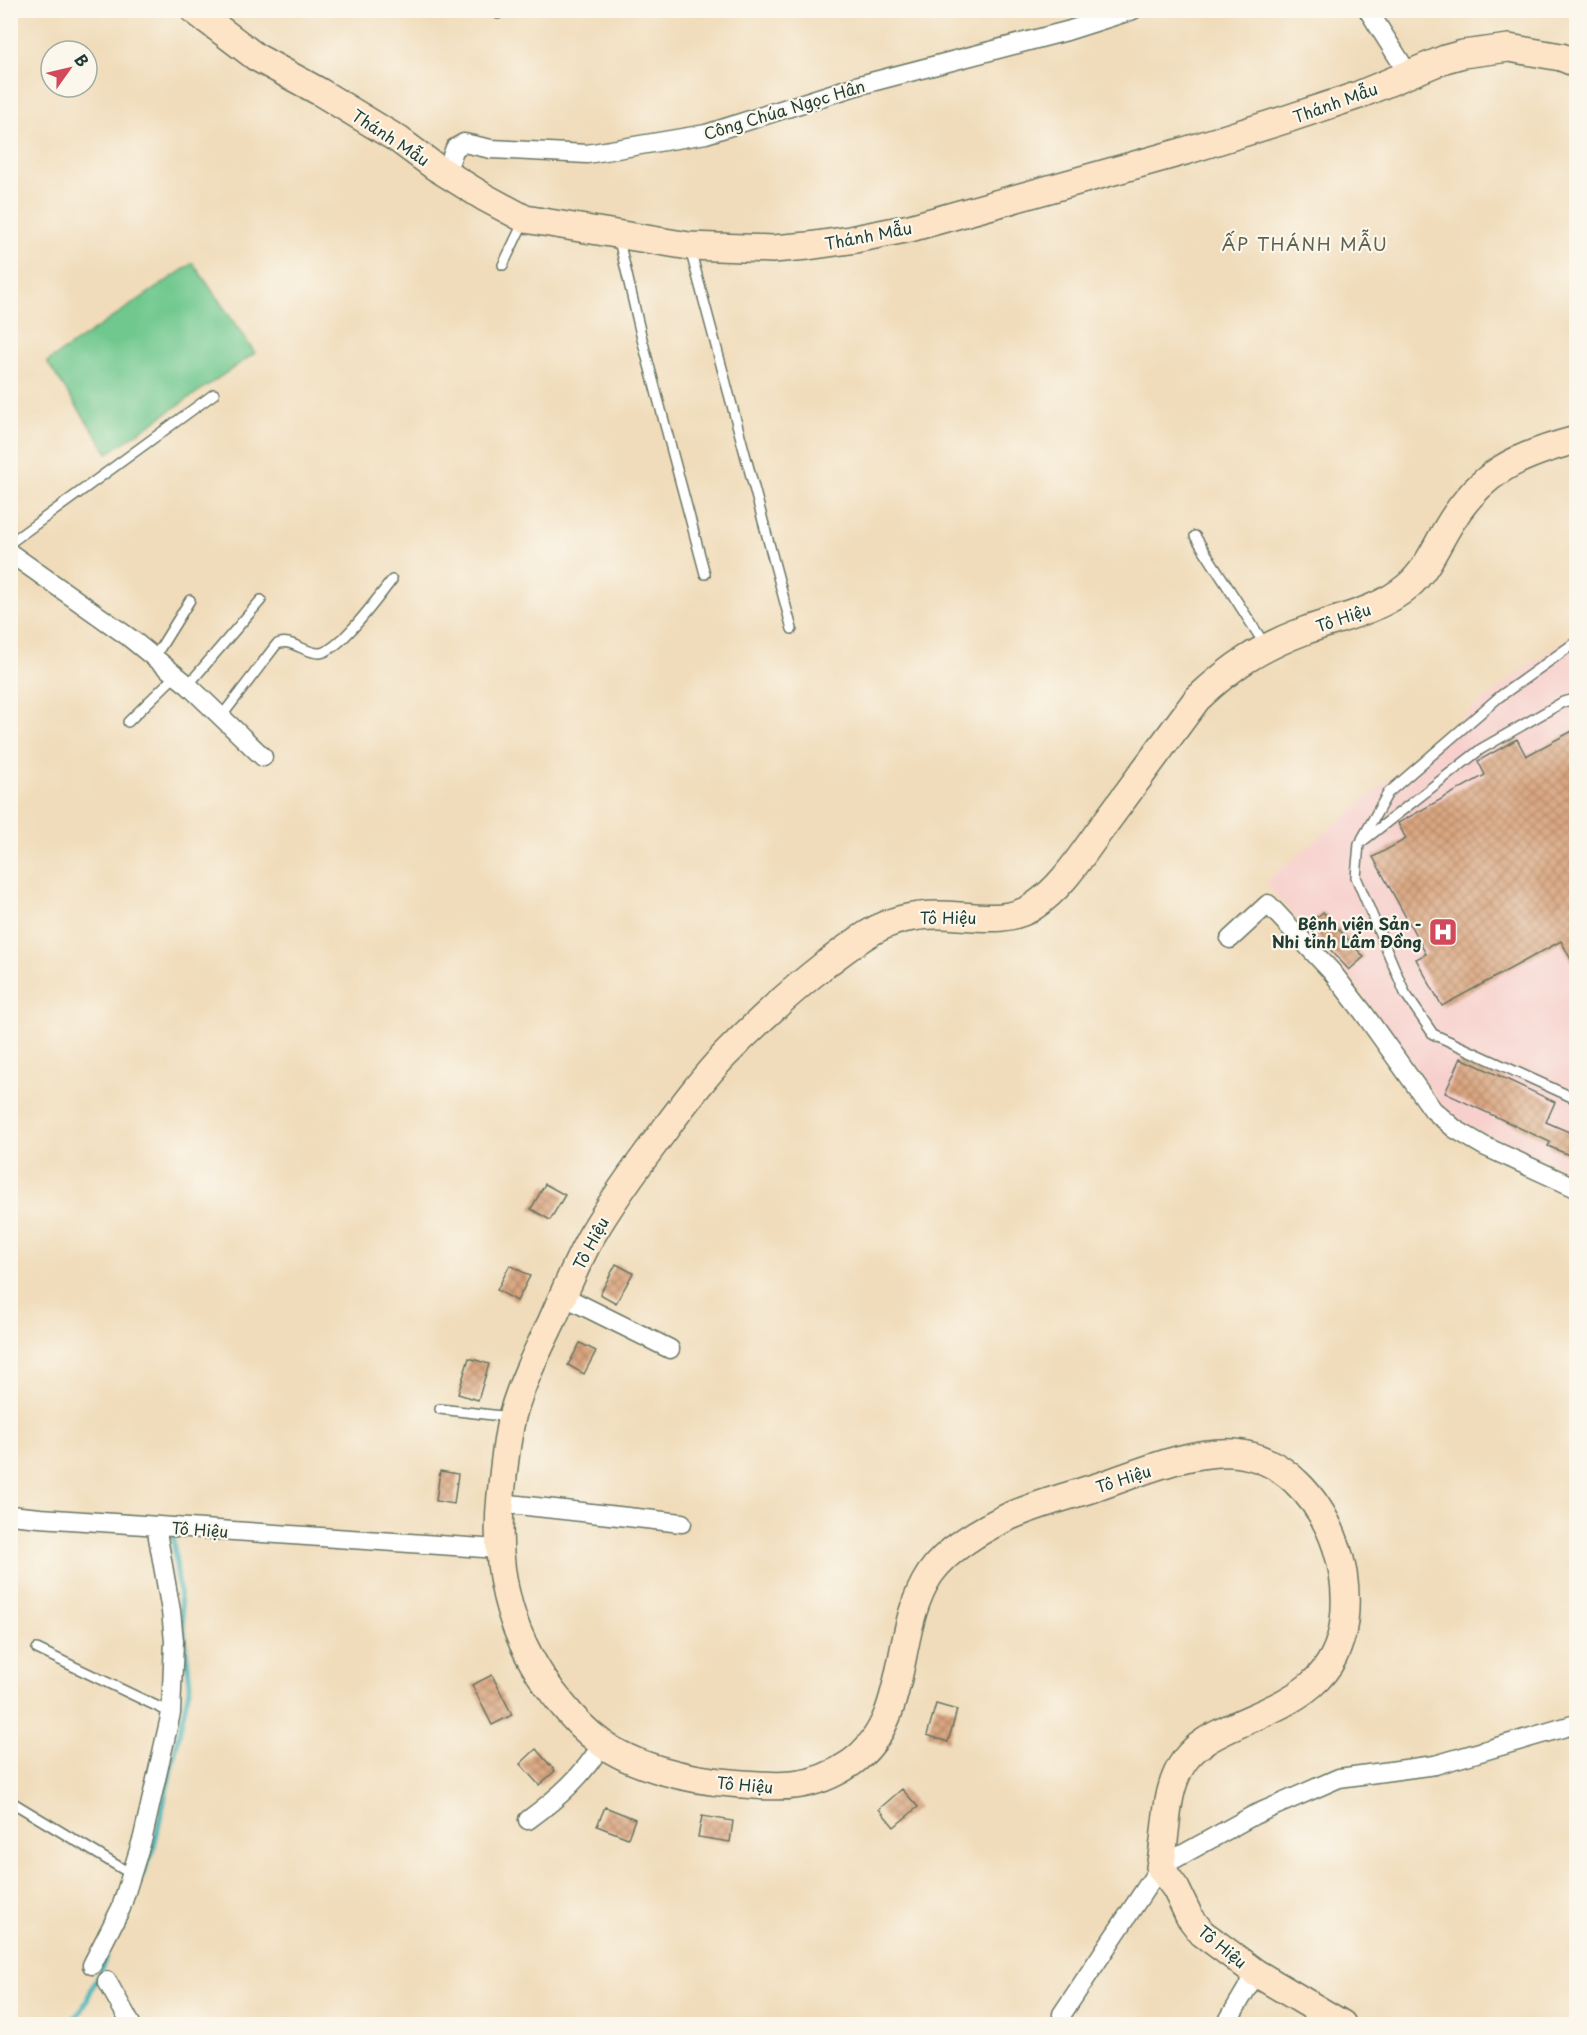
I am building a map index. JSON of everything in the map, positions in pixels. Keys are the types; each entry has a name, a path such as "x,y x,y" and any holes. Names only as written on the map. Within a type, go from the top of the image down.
{"street":[{"name":"Thánh Mẫu","path":"194,10 256,57 320,92 484,197 525,219 689,246 773,249 808,246 910,228 1219,140 1356,96 1445,59 1484,50 1509,48 1561,57 1576,63"},
{"name":"Công Chúa Ngọc Hân","path":"446,172 455,148 465,143 491,149 587,154 706,134 856,86 1067,31 1133,10"},
{"path":"1368,10 1409,75"},
{"name":"Tô Hiệu","path":"1342,2025 1256,1973 1202,1933 1189,1916 1176,1889 1160,1867 1165,1845 1169,1801 1177,1773 1193,1750 1208,1739 1266,1712 1315,1683 1329,1669 1339,1650 1346,1613 1345,1579 1339,1553 1331,1533 1309,1496 1290,1476 1277,1467 1246,1455 1209,1453 1161,1465 1004,1519 955,1548 933,1569 926,1580 913,1612 896,1689 884,1724 876,1738 848,1765 826,1777 783,1788 711,1782 631,1760 602,1744 573,1718 550,1690 530,1658 508,1607 498,1549 500,1503 512,1417 525,1380 563,1296 588,1243 613,1200 720,1060 765,1016 801,983 846,949 887,924 916,916 998,917 1018,915 1035,906 1070,872 1197,699 1220,678 1243,660 1266,647 1380,604 1396,595 1410,585 1422,571 1458,508 1488,477 1512,462 1539,450 1576,441"},
{"path":"10,553 130,638 182,681 263,757"},
{"path":"1230,939 1268,904 1332,972 1364,1012 1433,1110 1455,1129 1484,1146 1576,1188"},
{"path":"563,1296 670,1349"},
{"path":"500,1503 682,1523"},
{"name":"Tô Hiệu","path":"10,1515 498,1549"},
{"path":"92,1965 121,1908 143,1837 171,1713 174,1641 156,1526"},
{"path":"1062,2014 1160,1867 1254,1815 1339,1778 1435,1765 1576,1724"},
{"path":"528,1820 582,1774 602,1744"},
{"path":"1226,2025 1256,1973"},
{"path":"107,1980 131,2025"}],"lane":[{"path":"504,265 525,219"},
{"path":"617,234 642,339 705,574"},
{"path":"689,246 792,629"},
{"path":"10,543 214,394"},
{"path":"1195,536 1266,647"},
{"path":"221,717 276,645 286,642 312,653 327,651 342,640 392,580"},
{"path":"154,658 190,600"},
{"path":"128,722 182,681 261,600"},
{"path":"1576,642 1499,697 1389,793 1359,844 1356,877 1405,993 1433,1035 1576,1099"},
{"path":"1359,844 1481,749 1563,702 1576,699"},
{"path":"440,1409 512,1417"},
{"path":"37,1649 171,1713"},
{"path":"10,1801 131,1874"}],"shaded area":[{"name":"Bệnh viện Sản - Nhi tỉnh Lâm Đồng","path":"1576,631 1576,1173 1466,1124 1440,1104 1354,981 1265,883 1511,678"}],"green space":[{"path":"193,263 255,353 108,453 47,362"}],"building":[{"path":"1576,729 1576,969 1561,941 1442,1006 1416,959 1426,954 1373,857 1406,839 1398,823 1485,775 1478,761 1517,739 1526,756"},
{"path":"1323,912 1364,957 1349,970 1308,925"},
{"path":"1461,1058 1555,1102 1546,1122 1576,1135 1576,1158 1548,1146 1550,1142 1445,1093"},
{"path":"545,1184 565,1195 550,1220 531,1209"},
{"path":"616,1264 633,1273 616,1303 600,1294"},
{"path":"510,1265 530,1276 517,1301 497,1290"},
{"path":"580,1343 596,1351 584,1374 568,1365"},
{"path":"469,1358 489,1364 478,1400 458,1394"},
{"path":"440,1471 458,1474 454,1504 436,1501"},
{"path":"492,1675 512,1715 492,1725 472,1685"},
{"path":"936,1704 957,1710 948,1742 927,1735"},
{"path":"536,1749 555,1771 539,1785 520,1764"},
{"path":"902,1789 918,1807 894,1827 879,1809"},
{"path":"605,1807 635,1819 628,1838 597,1826"},
{"path":"702,1816 733,1821 730,1842 698,1837"}],"waterway":[{"path":"134,1895 153,1851 190,1684 172,1529"},
{"path":"68,2024 82,2010 107,1956"}],"place":[{"name":"Bệnh viện Sản - Nhi tỉnh Lâm Đồng","path":"1443,932"}],"district":[{"name":"ẤP THÁNH MẪU","path":"1305,243"}]}
